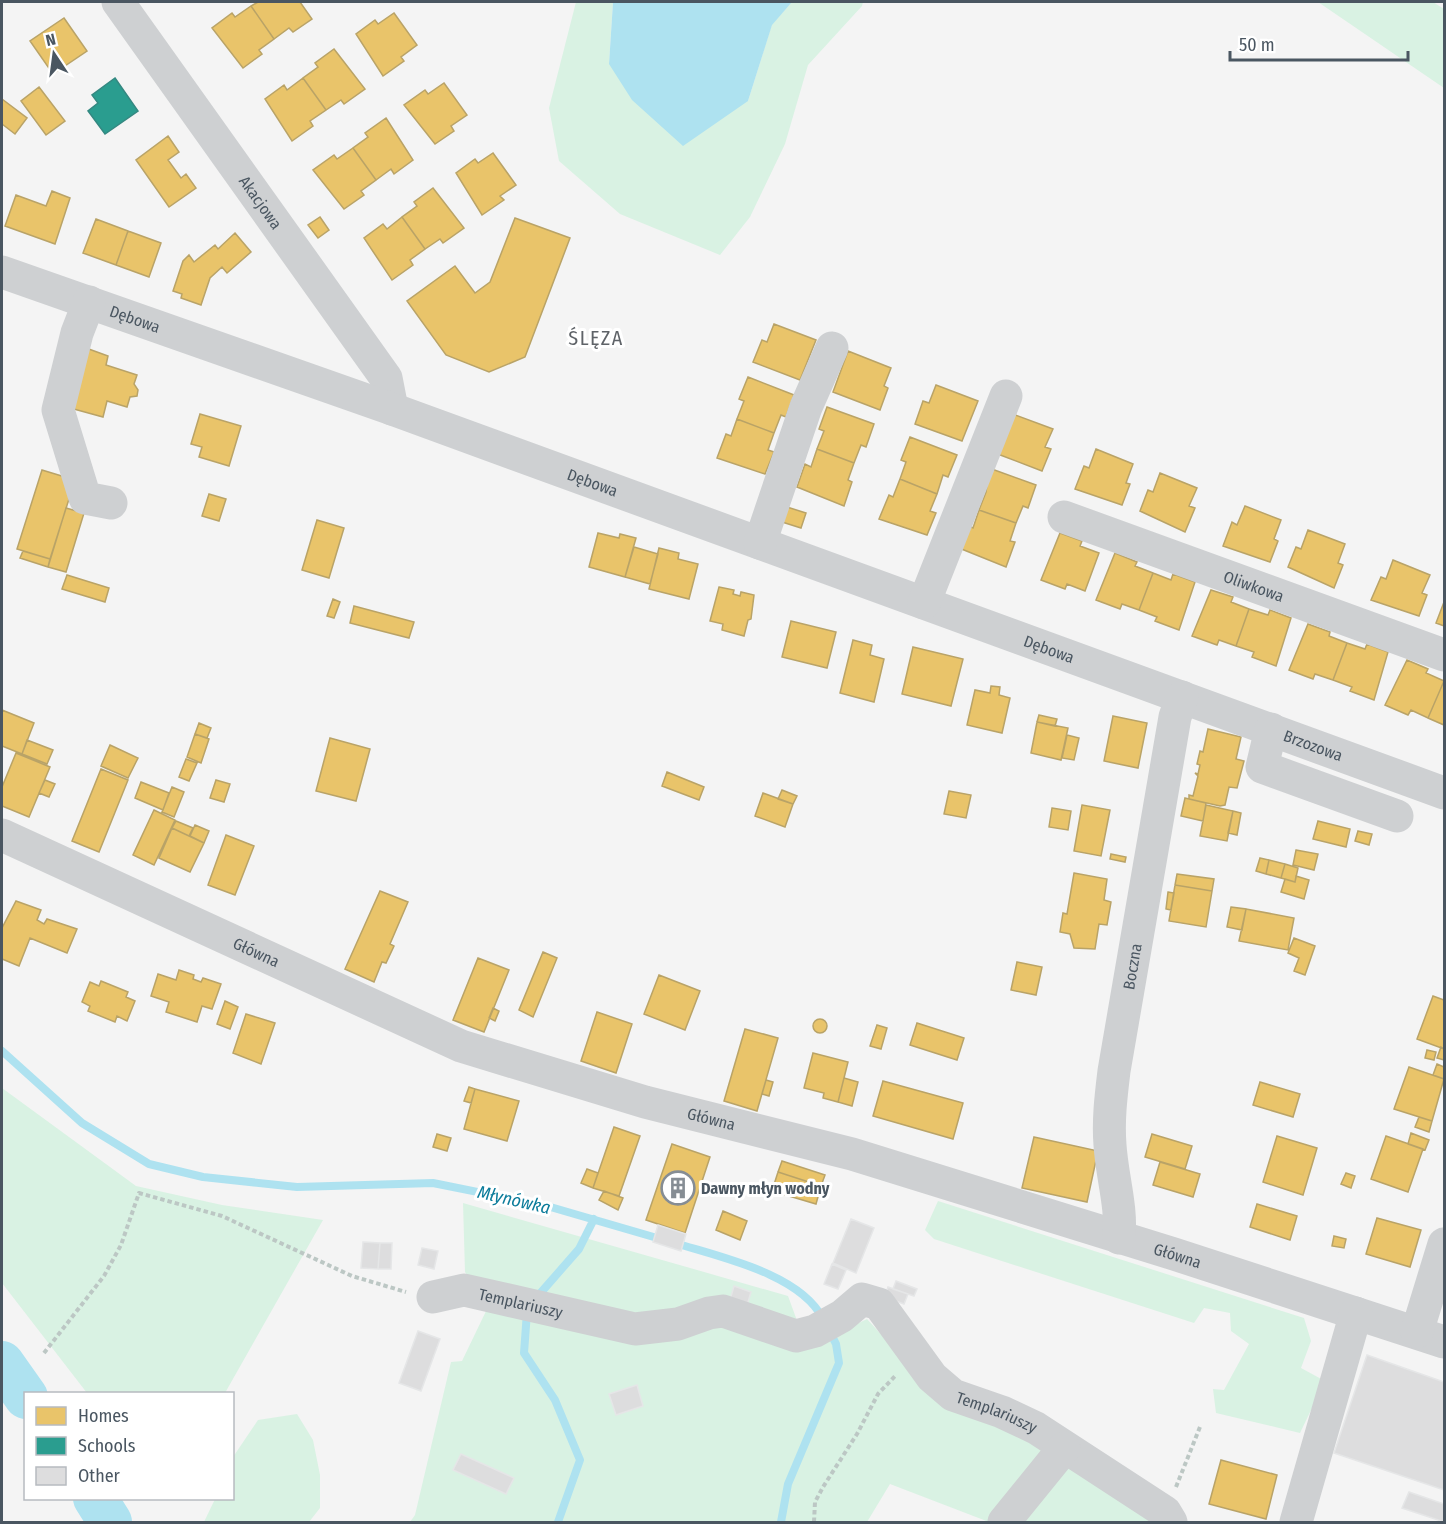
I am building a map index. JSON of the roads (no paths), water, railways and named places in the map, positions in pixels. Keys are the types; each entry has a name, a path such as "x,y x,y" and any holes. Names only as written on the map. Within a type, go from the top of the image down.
{"street":[{"name":"Akacjowa","path":"118,2 386,378 392,409"},
{"name":"Dębowa","path":"2,272 392,409 1182,697"},
{"path":"90,302 77,333 58,410 85,498 111,503"},
{"path":"760,543 806,407 832,348"},
{"path":"924,603 1006,396"},
{"name":"Oliwkowa","path":"1064,517 1444,655"},
{"name":"Brzozowa","path":"1182,697 1444,793"},
{"name":"Boczna","path":"1119,1238 1121,1218 1113,1178 1109,1126 1114,1071 1175,717 1182,697"},
{"path":"1271,729 1262,767 1397,816"},
{"name":"Główna","path":"2,835 462,1046 645,1102 852,1154 1431,1337"},
{"path":"1431,1337 1444,1244"},
{"name":"Templariuszy","path":"434,1297 464,1290 634,1329 678,1324 709,1313 723,1311 796,1336 829,1323 862,1299 879,1304 932,1377 953,1395 1002,1412 1030,1425 1168,1517"},
{"path":"1296,1522 1356,1313"},
{"path":"1004,1522 1064,1448"}],"water":[{"path":"613,2 792,2 772,25 748,101 683,146 632,100 609,64"}],"waterway":[{"name":"Młynówka","path":"2,1051 82,1123 149,1164 203,1177 297,1187 433,1183 547,1206 664,1240"},
{"path":"537,1297 579,1249 594,1219"},
{"name":"Młynówka","path":"675,1243 736,1261 778,1279 797,1290 812,1303 823,1319"},
{"path":"527,1312 524,1353 555,1400 580,1460 558,1522"},
{"name":"Młynówka","path":"781,1522 788,1484 839,1363 836,1344 830,1332"},
{"name":"ŚLĘZA","path":"2,1363 24,1394"},
{"name":"ŚLĘZA","path":"96,1500 110,1522"}],"place":[{"name":"Dawny młyn wodny","path":"678,1188"}],"district":[{"name":"ŚLĘZA","path":"596,338"}]}
